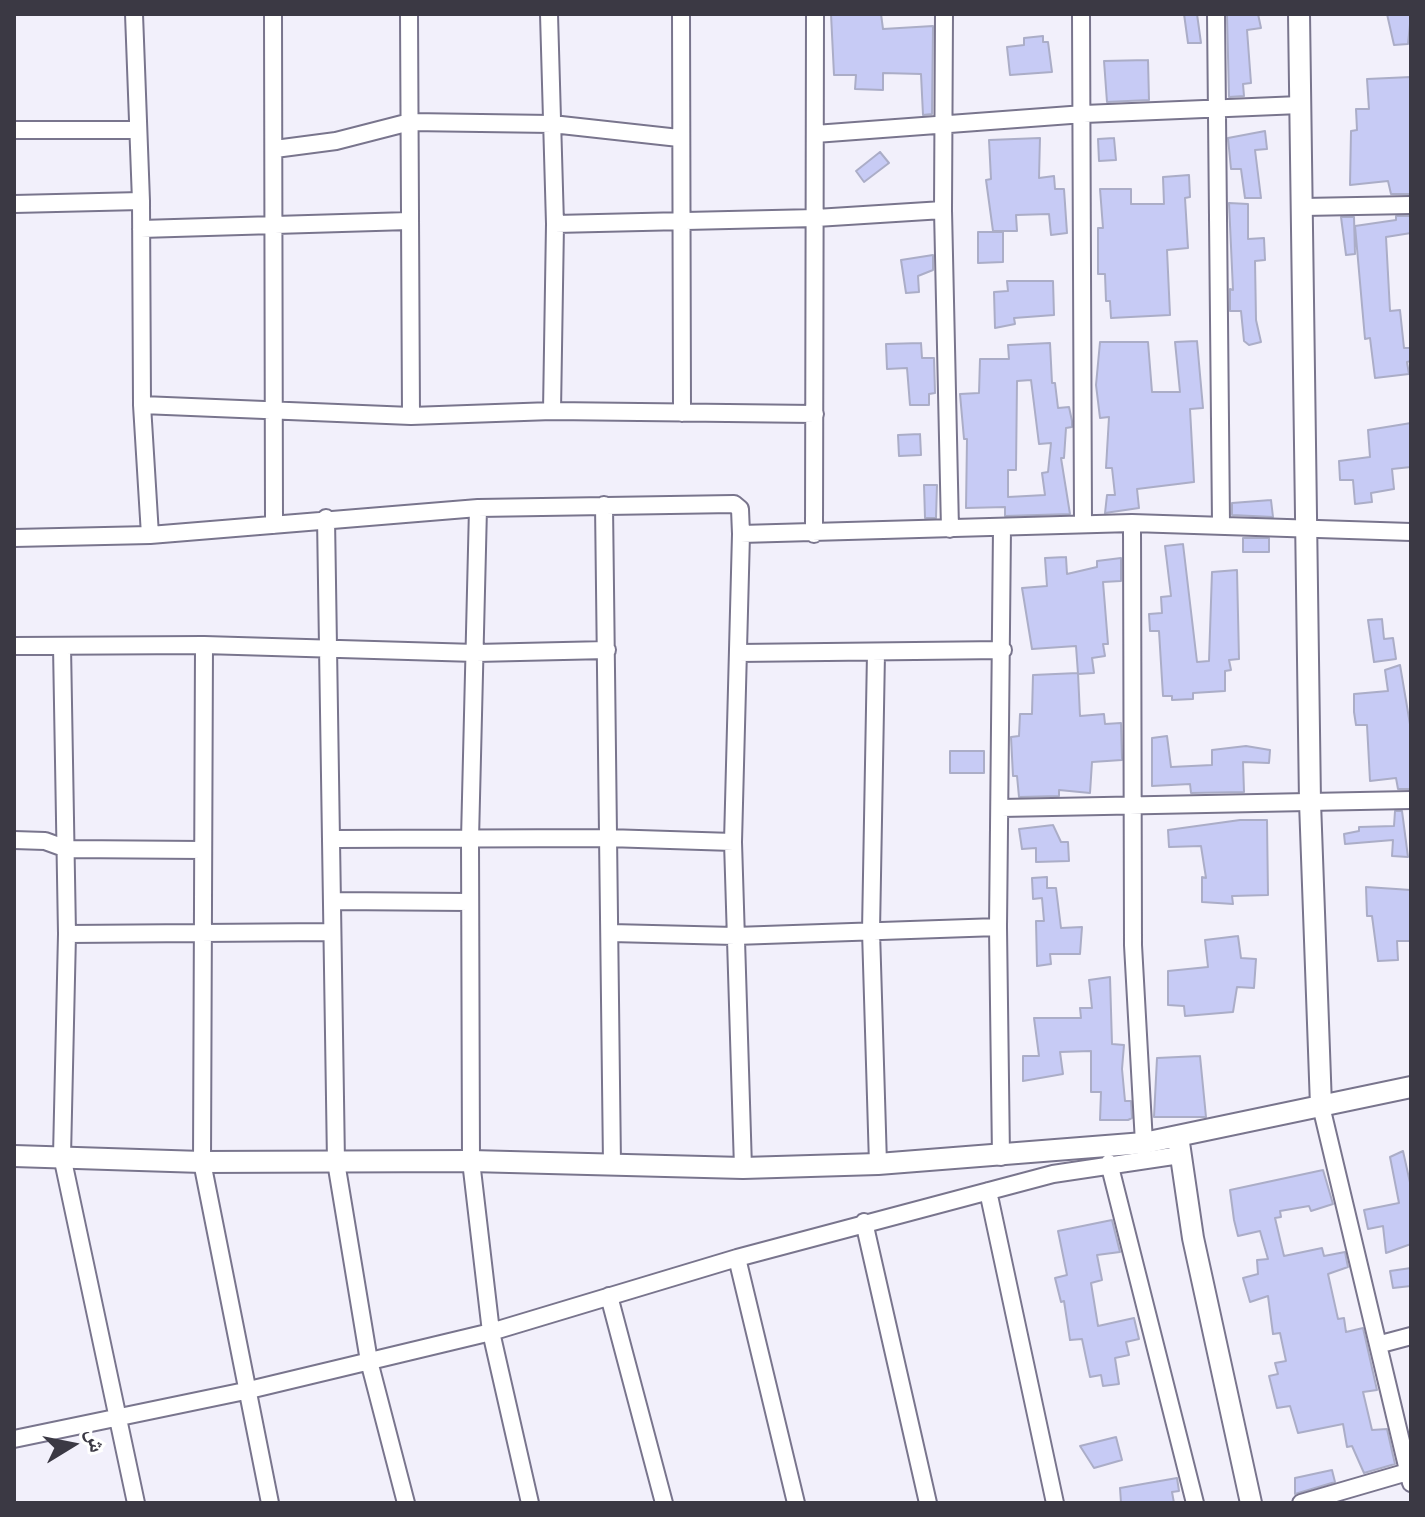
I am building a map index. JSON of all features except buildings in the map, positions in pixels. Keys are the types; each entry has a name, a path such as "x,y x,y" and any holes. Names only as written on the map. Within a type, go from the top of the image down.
{"street":[{"path":"134,14 141,201 142,405 150,535"},
{"path":"273,14 274,525"},
{"path":"409,14 411,416"},
{"path":"549,14 555,224 552,411"},
{"path":"681,14 682,413"},
{"path":"814,534 815,14"},
{"path":"944,14 943,210 950,529"},
{"path":"1081,14 1084,114 1083,524"},
{"path":"1216,14 1221,523"},
{"path":"1299,14 1310,802 1321,1106 1381,1344 1410,1475 1301,1503"},
{"path":"815,134 1084,114 1300,105"},
{"path":"275,149 336,141 410,122 552,124 679,138"},
{"path":"14,130 138,130"},
{"path":"14,204 141,201"},
{"path":"1303,207 1411,205"},
{"path":"555,224 816,218 943,210"},
{"path":"141,229 409,221"},
{"path":"142,405 411,416 552,411 815,414"},
{"path":"14,538 150,535 326,518 478,508 725,501 740,509 733,842 743,1168"},
{"path":"604,505 612,1164"},
{"path":"478,508 470,839 471,1161 491,1332 530,1503"},
{"path":"326,518 336,1162 369,1361 406,1503"},
{"path":"1132,523 1133,945 1144,1143"},
{"path":"741,534 1132,523 1221,523 1411,532"},
{"path":"1001,1157 998,927 1002,528"},
{"path":"14,646 204,645 476,653 607,650"},
{"path":"204,645 202,1162 245,1391 270,1503"},
{"path":"62,646 67,849 62,1156 136,1503"},
{"path":"738,653 1003,650"},
{"path":"876,653 871,931 878,1164"},
{"path":"1001,808 1132,803 1411,800"},
{"path":"333,839 607,838 733,842"},
{"path":"14,840 45,841 67,849 203,850"},
{"path":"332,901 470,902"},
{"path":"611,933 735,936 998,927"},
{"path":"67,934 332,932"},
{"path":"14,1439 245,1391 491,1332 864,1222 1109,1163 1321,1106 1411,1087"},
{"path":"14,1156 202,1162 471,1161 743,1168 1001,1157 1144,1143 1179,1145"},
{"path":"1179,1145 1193,1238 1251,1503"},
{"path":"1109,1163 1195,1503"},
{"path":"988,1191 1055,1503"},
{"path":"864,1222 928,1503"},
{"path":"737,1258 796,1503"},
{"path":"609,1296 664,1503"},
{"path":"1381,1344 1411,1336"}]}
